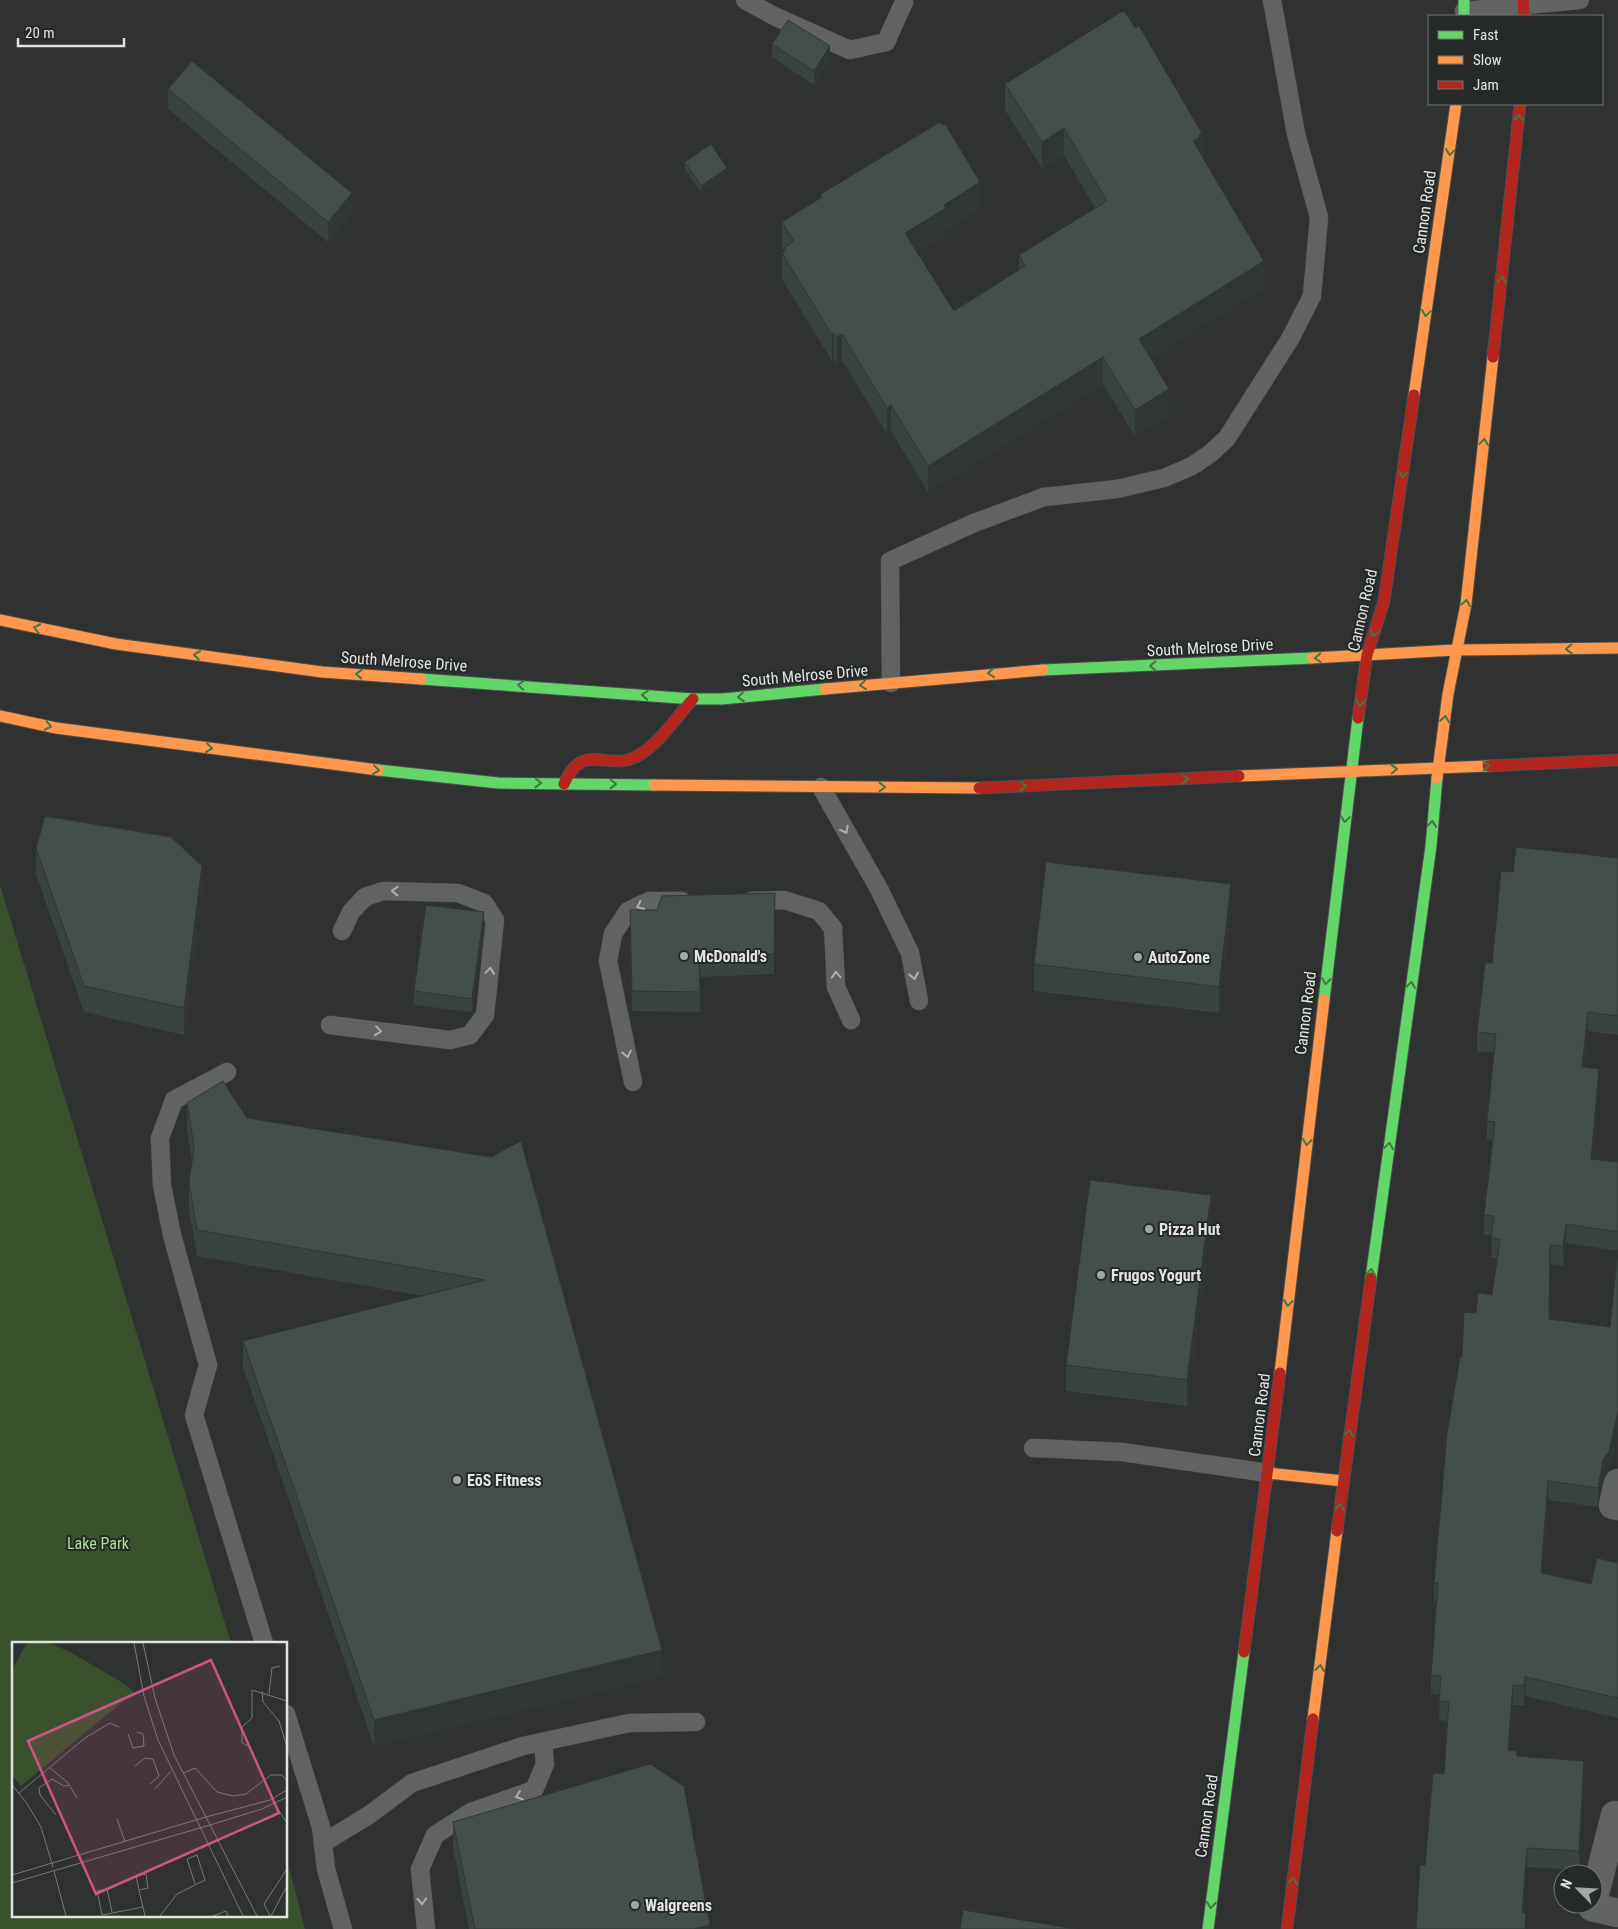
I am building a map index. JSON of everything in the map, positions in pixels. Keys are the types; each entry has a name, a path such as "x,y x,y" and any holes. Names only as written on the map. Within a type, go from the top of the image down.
{"main road":[{"name":"Cannon Road","path":"1208,1929 1268,1473 1351,771 1367,655 1384,601 1456,105"},
{"path":"1287,1929 1343,1481 1431,846 1437,767 1455,650 1466,604 1520,105"},
{"name":"South Melrose Drive","path":"0,620 116,644 322,672 693,699 722,699 1030,670 1455,650 1618,648"},
{"path":"564,784 573,765 580,761 590,759 626,761 638,756 693,699"},
{"path":"0,716 56,728 407,774 498,783 974,788 1618,760"},
{"path":"1268,1473 1343,1481"}],"street":[{"path":"1618,1483 1613,1505 1618,1506"},
{"path":"1602,1864 1614,1815 1618,1816"},
{"path":"1603,1910 1618,1913"}],"lane":[{"path":"745,0 774,16 850,50 886,42 904,2"},
{"path":"891,683 890,561 974,523 1044,497 1117,489 1164,478 1192,466 1211,453 1227,438 1290,339 1312,296 1319,217 1296,134 1272,0"},
{"path":"1464,9 1523,7 1580,0"},
{"path":"821,787 878,889 910,953 919,1001"},
{"path":"330,1025 450,1040 470,1036 485,1015 495,920 484,903 458,893 383,891 365,897 352,912 342,932"},
{"path":"736,901 784,900 819,911 833,928 836,987 851,1020"},
{"path":"633,1082 608,961 613,934 628,911 649,902 697,901"},
{"path":"227,1072 174,1100 160,1138 162,1185 172,1235 208,1365 194,1415 264,1642"},
{"path":"1033,1448 1122,1452 1268,1473"},
{"path":"288,1720 321,1827 326,1869 343,1929"},
{"path":"323,1843 369,1815 412,1783 523,1746 628,1724 696,1722"},
{"path":"426,1929 423,1919 420,1869 435,1835 471,1812 534,1790 545,1764 543,1742"}],"green space":[{"name":"Lake Park","path":"0,885 231,1642 12,1642 12,1916 288,1916 288,1863 305,1929 0,1929"}],"building":[{"path":"1121,12 1125,12 1135,28 1139,26 1202,133 1199,134 1200,137 1193,141 1264,261 1139,339 1169,389 1135,410 1103,357 928,466 891,405 887,408 842,334 837,337 834,333 832,335 782,253 786,251 784,248 794,241 782,222 822,197 821,194 940,122 942,125 945,124 980,182 944,205 946,208 905,233 954,311 1025,266 1019,255 1107,201 1064,128 1042,142 1005,84"},
{"path":"788,20 830,46 814,71 772,44"},
{"path":"192,61 352,193 328,222 168,89"},
{"path":"711,144 727,168 701,186 685,162"},
{"path":"45,816 171,837 202,866 184,1008 84,986 36,848"},
{"path":"1516,847 1618,858 1618,1016 1588,1012 1582,1067 1599,1069 1591,1159 1618,1162 1618,1232 1566,1224 1563,1246 1550,1245 1549,1319 1610,1327 1618,1250 1618,1411 1609,1451 1603,1460 1598,1488 1548,1481 1541,1573 1591,1584 1597,1558 1618,1563 1618,1698 1525,1677 1524,1686 1513,1685 1508,1750 1517,1751 1517,1756 1584,1761 1579,1851 1527,1848 1522,1912 1526,1913 1525,1929 1416,1929 1420,1865 1425,1865 1433,1773 1444,1774 1449,1702 1439,1701 1441,1676 1431,1675 1438,1583 1434,1583 1447,1434 1460,1357 1462,1357 1464,1312 1476,1313 1478,1293 1492,1295 1500,1239 1491,1238 1494,1216 1484,1215 1495,1122 1487,1121 1496,1034 1477,1032 1485,963 1492,963 1501,871 1513,872"},
{"path":"1046,862 1231,884 1219,987 1034,964"},
{"path":"775,893 774,954 699,957 700,992 632,991 630,910 657,910 662,896"},
{"path":"426,905 484,912 472,999 414,991"},
{"path":"223,1081 247,1118 491,1157 521,1141 662,1650 374,1720 243,1341 485,1280 197,1230 189,1183 194,1147 187,1103"},
{"path":"1090,1180 1211,1195 1187,1380 1066,1365"},
{"path":"650,1764 684,1786 710,1925 694,1929 475,1929 453,1822"},
{"path":"963,1910 1075,1929 960,1929"}],"traffic: fast":[{"path":"1464,0 1464,15"},
{"path":"1043,670 1312,658"},
{"path":"421,679 693,699 722,699 825,689"},
{"path":"1324,1000 1358,718"},
{"path":"378,770 498,783 654,785"},
{"path":"1371,1278 1431,846 1437,778"},
{"path":"1208,1929 1244,1652"}],"traffic: slow":[{"path":"1414,395 1456,105"},
{"path":"1437,778 1448,694 1466,604 1493,357"},
{"path":"0,620 116,644 322,672 421,679"},
{"path":"1312,658 1455,650 1618,648"},
{"path":"825,689 1043,670"},
{"path":"0,716 56,728 378,770"},
{"path":"1239,776 1488,766"},
{"path":"654,785 979,788"},
{"path":"1280,1373 1324,1000"},
{"path":"1268,1473 1343,1481"},
{"path":"1313,1719 1337,1531"}],"traffic: jam":[{"path":"1523,0 1524,15"},
{"path":"1493,357 1520,105"},
{"path":"1358,718 1367,655 1384,601 1414,395"},
{"path":"564,784 572,770 580,763 597,759 628,760 647,750 693,699"},
{"path":"1488,766 1618,760"},
{"path":"979,788 1239,776"},
{"path":"1337,1531 1371,1278"},
{"path":"1244,1652 1280,1373"},
{"path":"1287,1929 1313,1719"}],"place":[{"name":"McDonald's","path":"684,956"},
{"name":"AutoZone","path":"1138,957"},
{"name":"Pizza Hut","path":"1149,1229"},
{"name":"Frugos Yogurt","path":"1101,1275"},
{"name":"EōS Fitness","path":"457,1480"},
{"name":"Walgreens","path":"635,1905"}]}
